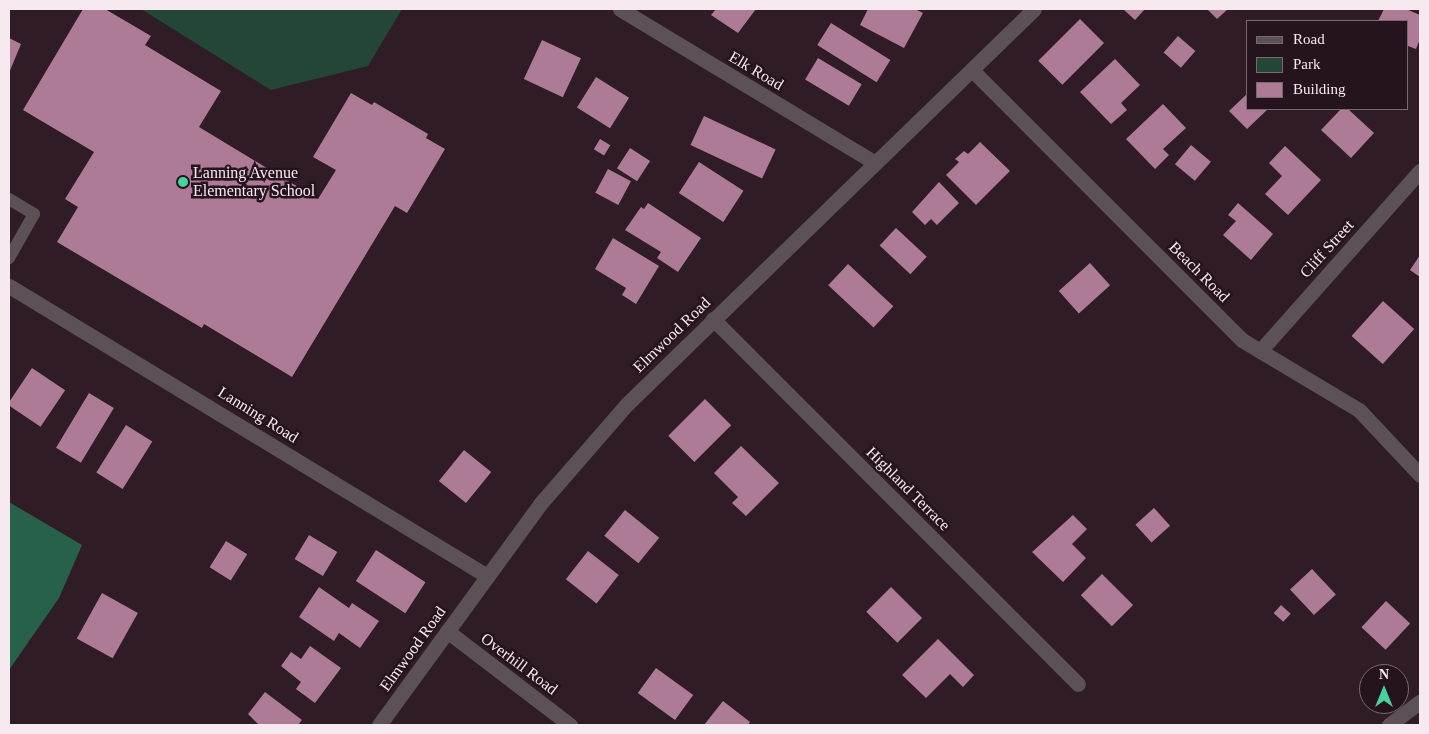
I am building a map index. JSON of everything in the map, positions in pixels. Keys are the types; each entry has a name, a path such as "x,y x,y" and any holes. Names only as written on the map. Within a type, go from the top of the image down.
{"street":[{"name":"Elk Road","path":"620,9 874,162"},
{"name":"Elmwood Road","path":"379,725 540,504 582,454 713,319 1034,9"},
{"name":"Beach Road","path":"972,70 1242,340 1359,410 1420,475"},
{"name":"Cliff Street","path":"1260,351 1420,171"},
{"name":"Lanning Road","path":"9,286 487,576"},
{"name":"Highland Terrace","path":"713,319 1078,684"},
{"name":"Overhill Road","path":"447,631 570,725"},
{"path":"1389,725 1420,702"}],"lane":[{"path":"9,199 34,214 9,258"}],"green space":[{"path":"141,9 402,9 368,66 271,90"},
{"path":"9,502 82,545 59,598 9,670"}],"building":[{"name":"Lanning Avenue Elementary School","path":"83,9 105,9 151,36 145,45 221,91 199,127 318,199 336,170 313,157 351,93 372,105 374,102 428,134 426,138 445,149 407,213 395,206 292,377 204,324 202,328 57,242 78,207 65,199 94,152 23,110"},
{"path":"716,9 756,9 738,33 711,15"},
{"path":"868,9 915,9 923,13 904,48 860,25"},
{"path":"1123,9 1145,9 1135,20"},
{"path":"1207,9 1228,9 1217,19"},
{"path":"1384,9 1406,9 1420,15 1420,39 1416,49 1409,46 1409,20 1378,20"},
{"path":"1080,19 1104,43 1062,85 1038,61"},
{"path":"831,23 890,60 877,82 817,45"},
{"path":"1178,36 1195,51 1181,68 1164,53"},
{"path":"9,38 21,44 9,73"},
{"path":"542,40 581,58 563,97 524,79"},
{"path":"818,58 862,84 849,106 805,79"},
{"path":"1115,59 1140,85 1121,103 1127,110 1111,124 1080,92"},
{"path":"596,77 629,98 610,128 577,108"},
{"path":"1246,95 1246,110 1267,110 1247,129 1229,111"},
{"path":"1163,104 1186,128 1163,149 1169,155 1155,169 1126,139"},
{"path":"1340,110 1349,110 1374,133 1351,158 1321,130"},
{"path":"704,116 776,149 762,178 690,145"},
{"path":"600,139 610,145 604,155 594,149"},
{"path":"980,142 1010,171 976,205 946,175 959,162 955,159 964,151 968,154"},
{"path":"1191,145 1211,162 1195,181 1175,164"},
{"path":"1285,146 1321,180 1288,215 1265,194 1282,176 1269,163"},
{"path":"630,148 650,161 637,181 617,168"},
{"path":"699,162 743,191 723,222 679,193"},
{"path":"608,169 631,181 618,205 595,193"},
{"path":"939,182 959,203 937,225 931,219 925,225 912,212"},
{"path":"648,203 701,238 678,272 657,258 661,252 625,230 641,207 644,209"},
{"path":"1238,203 1273,234 1251,260 1223,235 1236,221 1228,215"},
{"path":"896,228 927,257 910,274 880,246"},
{"path":"613,238 659,266 636,304 622,295 626,288 595,269"},
{"path":"1420,255 1420,277 1410,270"},
{"path":"1090,263 1110,285 1079,313 1059,291"},
{"path":"848,264 893,306 874,327 828,285"},
{"path":"1383,301 1414,329 1383,364 1352,336"},
{"path":"32,368 65,390 41,427 9,406 9,402"},
{"path":"89,393 114,408 81,463 56,448"},
{"path":"705,399 731,425 694,462 668,436"},
{"path":"126,425 152,441 123,489 96,472"},
{"path":"741,446 779,483 746,516 732,503 738,497 714,473"},
{"path":"464,450 491,472 466,503 439,481"},
{"path":"1154,508 1170,526 1151,543 1135,525"},
{"path":"625,510 659,538 638,563 604,536"},
{"path":"1073,515 1087,529 1072,544 1086,558 1063,582 1032,552"},
{"path":"309,535 337,552 323,576 295,559"},
{"path":"226,541 247,554 231,581 210,567"},
{"path":"376,550 425,582 405,613 356,581"},
{"path":"588,551 619,575 597,603 566,579"},
{"path":"1312,569 1336,595 1314,615 1290,589"},
{"path":"1102,574 1133,605 1112,626 1081,595"},
{"path":"319,587 349,608 352,603 379,621 360,648 339,633 334,641 299,617"},
{"path":"891,587 922,618 897,643 866,612"},
{"path":"102,593 138,613 113,658 77,638"},
{"path":"1386,601 1410,624 1386,650 1361,627"},
{"path":"1281,605 1291,614 1283,622 1274,613"},
{"path":"938,639 974,675 963,687 950,674 926,698 902,675"},
{"path":"310,646 341,668 315,703 296,689 301,682 281,666 291,652 301,659"},
{"path":"656,668 693,695 675,720 638,693"},
{"path":"265,692 302,720 298,725 259,725 248,714"},
{"path":"723,701 750,722 748,725 704,725"}],"place":[{"name":"Lanning Avenue Elementary School","path":"183,182"}]}
